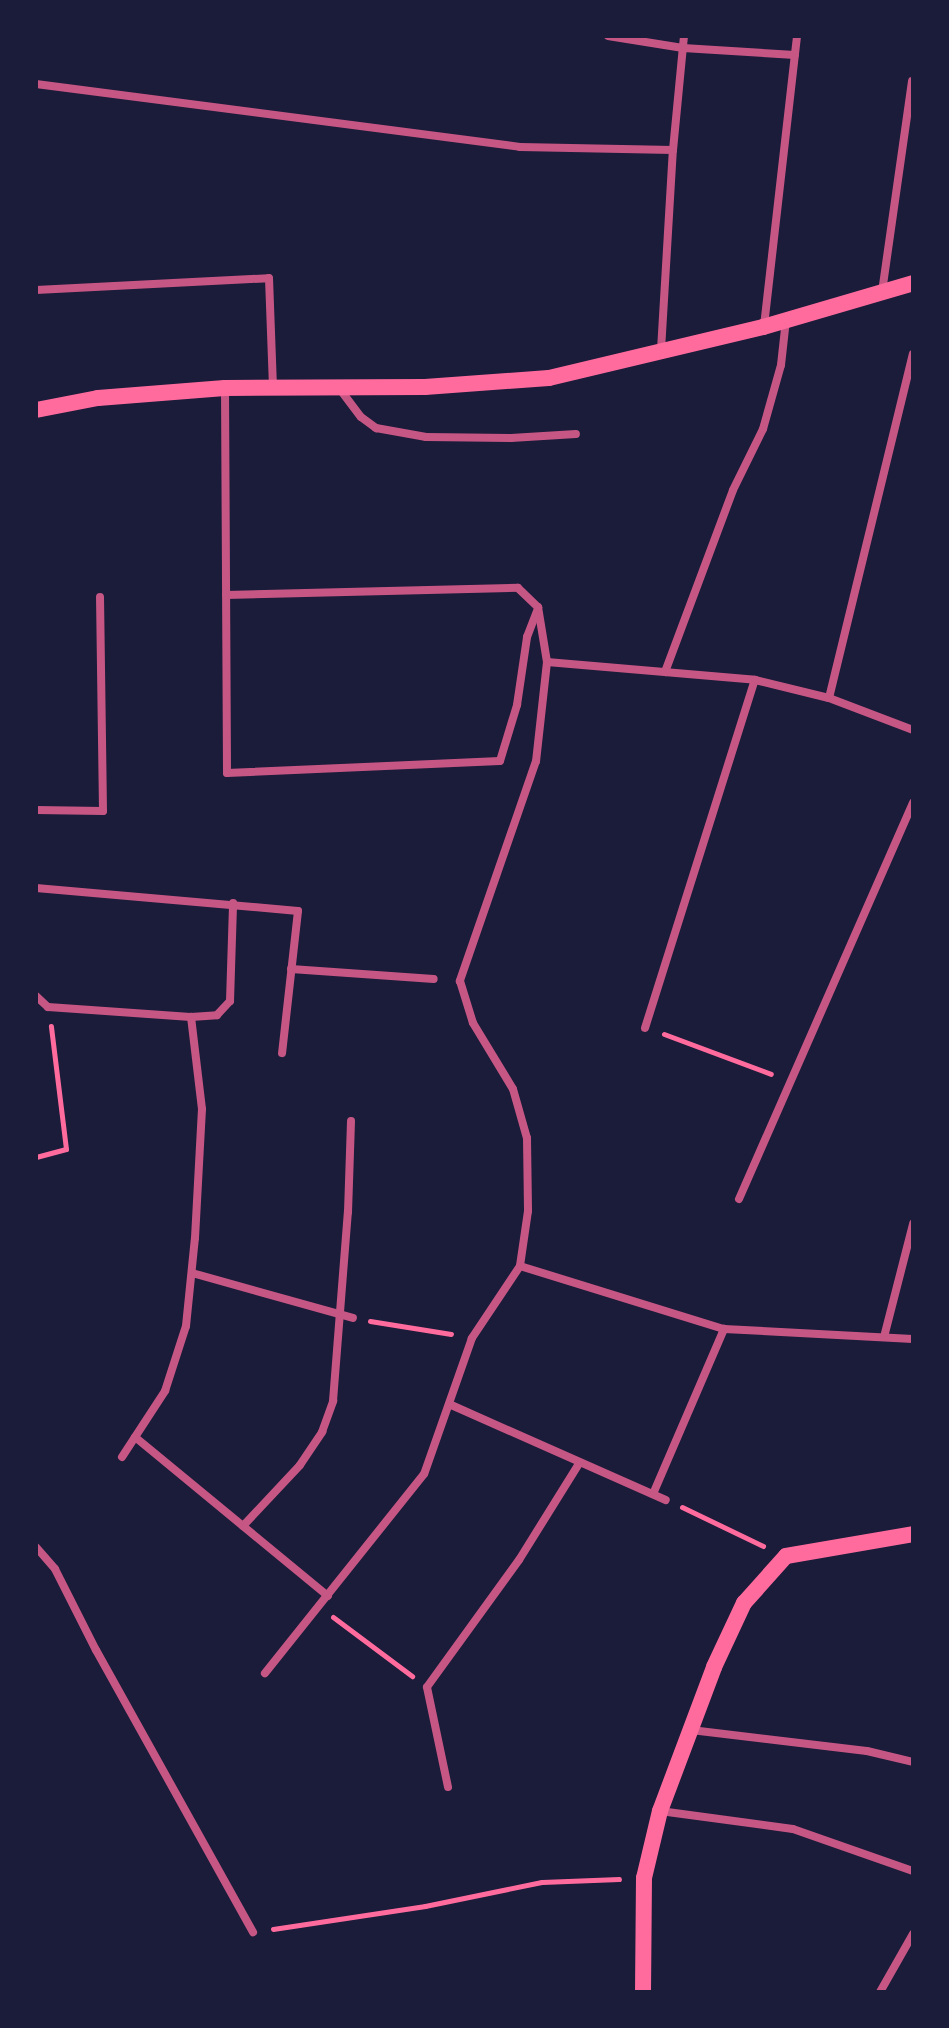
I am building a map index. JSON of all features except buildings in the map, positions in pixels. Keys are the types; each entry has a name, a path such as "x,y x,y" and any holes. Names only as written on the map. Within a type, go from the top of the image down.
{"main road":[{"path":"36,410 98,398 225,388 425,387 549,378 763,327 913,283"},
{"path":"643,1992 644,1878 660,1811 714,1667 744,1603 786,1556 913,1534"}],"street":[{"path":"608,36 683,48 795,55"},
{"path":"661,351 673,150 684,36"},
{"path":"763,327 797,36"},
{"path":"882,292 912,81"},
{"path":"36,84 520,147 673,150"},
{"path":"36,290 269,278 273,387"},
{"path":"665,672 733,490 763,429 781,365 786,320"},
{"path":"829,698 913,354"},
{"path":"225,388 227,773 500,761 517,705 527,637 538,607"},
{"path":"339,388 361,417 376,428 426,437 511,438 576,434"},
{"path":"226,595 518,588 538,607 547,662 536,761 460,981 473,1023 513,1089 527,1138 528,1211 520,1266 472,1338 424,1474 265,1673"},
{"path":"36,810 103,811 100,597"},
{"path":"547,662 755,680 829,698 913,730"},
{"path":"645,1028 755,680"},
{"path":"739,1199 913,802"},
{"path":"36,888 298,911 282,1053"},
{"path":"36,996 48,1007 191,1017 217,1015 230,1001 233,903"},
{"path":"291,969 434,979"},
{"path":"122,1457 165,1391 186,1326 202,1109 191,1017"},
{"path":"243,1526 300,1465 322,1432 333,1401 348,1212 351,1121"},
{"path":"884,1337 913,1224"},
{"path":"520,1266 724,1329 913,1339"},
{"path":"192,1273 353,1318"},
{"path":"653,1494 724,1329"},
{"path":"449,1404 666,1500"},
{"path":"135,1437 328,1596"},
{"path":"448,1787 427,1687 519,1560 580,1462"},
{"path":"36,1547 55,1569 96,1650 253,1932"},
{"path":"691,1730 867,1751 913,1762"},
{"path":"660,1811 793,1829 913,1871"},
{"path":"880,1992 913,1934"}],"path":[{"path":"36,1157 66,1149 48,1007"},
{"path":"645,1028 790,1081"},
{"path":"353,1318 472,1338"},
{"path":"666,1500 786,1556"},
{"path":"319,1607 427,1687"},
{"path":"253,1932 425,1906 542,1882 644,1878"}]}
